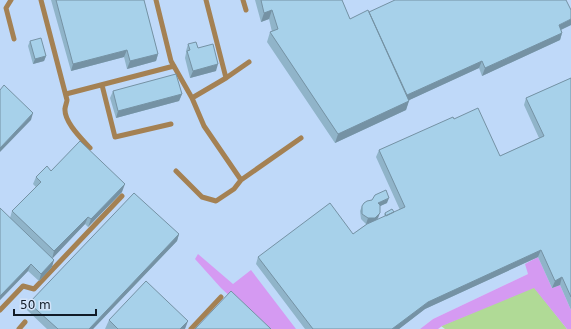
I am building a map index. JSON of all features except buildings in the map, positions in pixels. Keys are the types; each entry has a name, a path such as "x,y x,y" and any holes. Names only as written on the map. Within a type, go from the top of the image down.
{"lane":[{"path":"11,0 6,8 14,39"},
{"path":"41,0 66,94 67,100 64,110 76,133 90,148"},
{"path":"156,0 171,61 192,98 204,126 241,180"},
{"path":"206,0 226,78"},
{"path":"243,0 246,10"},
{"path":"192,98 226,78 249,62"},
{"path":"66,94 174,66"},
{"path":"102,84 115,137 171,124"},
{"path":"176,171 202,197 216,200 234,189 241,180 301,138"},
{"path":"0,310 23,286 34,289 122,196"},
{"path":"191,329 221,297"},
{"path":"19,329 25,322"}],"shaded area":[{"path":"0,0 571,0 571,310 560,285 552,288 538,258 528,274 433,319 420,329 0,329"},
{"path":"198,254 233,284 251,270 296,329 265,329 221,288 195,259"},
{"path":"538,257 552,288 560,285 571,310 571,329 567,329 534,288 438,329 420,329 433,319 528,274 525,264"}],"green space":[{"path":"534,287 567,329 445,329 441,326"}]}
